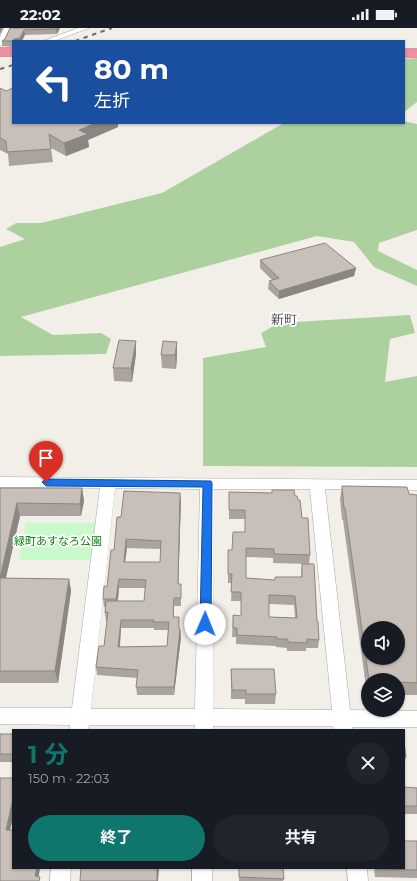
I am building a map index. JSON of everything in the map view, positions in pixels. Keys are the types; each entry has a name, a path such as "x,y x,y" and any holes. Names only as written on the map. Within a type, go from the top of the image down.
{"highway":[{"path":"405,53 417,53"}],"street":[{"path":"0,44 8,28"},
{"path":"49,40 68,31 85,28"},
{"path":"0,482 417,485"},
{"path":"80,723 108,482"},
{"path":"204,724 207,483"},
{"path":"317,484 343,724"},
{"path":"0,716 80,723 204,724 343,724 417,719"},
{"path":"60,881 61,869"},
{"path":"202,869 202,881"},
{"path":"357,869 358,881"}],"green space":[{"path":"417,58 417,102 405,111 405,59"},
{"path":"405,121 417,124 417,230 379,243 378,251 417,270 417,286 374,267 354,242 317,236 21,317 53,335 101,333 111,339 106,354 0,356 0,247 25,239 6,229 16,223 41,223 162,193 282,124 405,124"},
{"path":"410,315 415,333 390,339 385,382 417,376 417,467 203,466 203,358 266,347 261,333 279,323"},
{"name":"緑町あすなろ公園","path":"26,523 97,523 93,560 19,560"}],"building":[{"path":"10,28 57,28 24,30 20,38 12,41 2,41 5,39"},
{"path":"0,88 6,91 12,88 12,124 94,124 79,130 88,134 64,143 49,134 51,149 7,152 6,141 0,138"},
{"path":"325,243 356,268 279,291 269,281 279,278 260,260"},
{"path":"119,340 136,341 131,368 113,368"},
{"path":"163,341 177,342 175,355 161,355"},
{"path":"342,486 407,487 409,494 417,495 417,683 405,682 405,673 368,673 367,665 405,665 405,621 361,621 361,623"},
{"path":"0,488 82,488 80,504 17,503 0,578"},
{"path":"272,490 294,490 295,496 297,496 298,500 300,500 302,518 308,518 310,555 274,554 274,549 246,548 246,578 275,580 275,577 302,577 302,564 314,564 319,640 307,639 307,643 288,642 288,639 277,639 277,637 237,635 237,628 233,628 233,615 241,616 241,592 231,592 232,574 228,574 228,550 232,550 233,532 245,532 245,510 229,510 229,492 272,493","holes":["269,595 295,596 297,618 269,617"]},
{"path":"124,491 180,493 178,584 181,584 181,598 174,598 173,617 179,617 180,629 174,687 136,687 138,670 96,667 99,646 104,646 108,612 105,613 106,601 144,601 146,580 119,579 116,599 103,599 104,586 107,587 111,550 114,550 117,517 121,517","holes":["126,539 161,541 160,562 124,562","121,620 154,620 153,622 169,622 167,646 118,647"]},
{"path":"0,578 69,579 55,671 0,671"},
{"path":"231,669 274,669 276,694 246,694 246,690 232,690"},
{"path":"0,734 12,734 12,754 0,754"},
{"path":"0,778 12,778 12,803 6,830 12,830 12,869 37,869 35,876 40,877 39,881 0,881"},
{"path":"405,787 417,788 417,806 405,806"},
{"path":"405,841 417,841 417,870 377,869 405,869"},
{"path":"81,869 157,869 157,881 80,881"},
{"path":"239,869 283,869 284,879 239,877"}],"railway":[{"path":"78,40 112,28"},
{"path":"0,69 12,65"}],"district":[{"name":"新町","path":"284,319"}],"route":[{"path":"46,482 207,483 205,624"}]}
